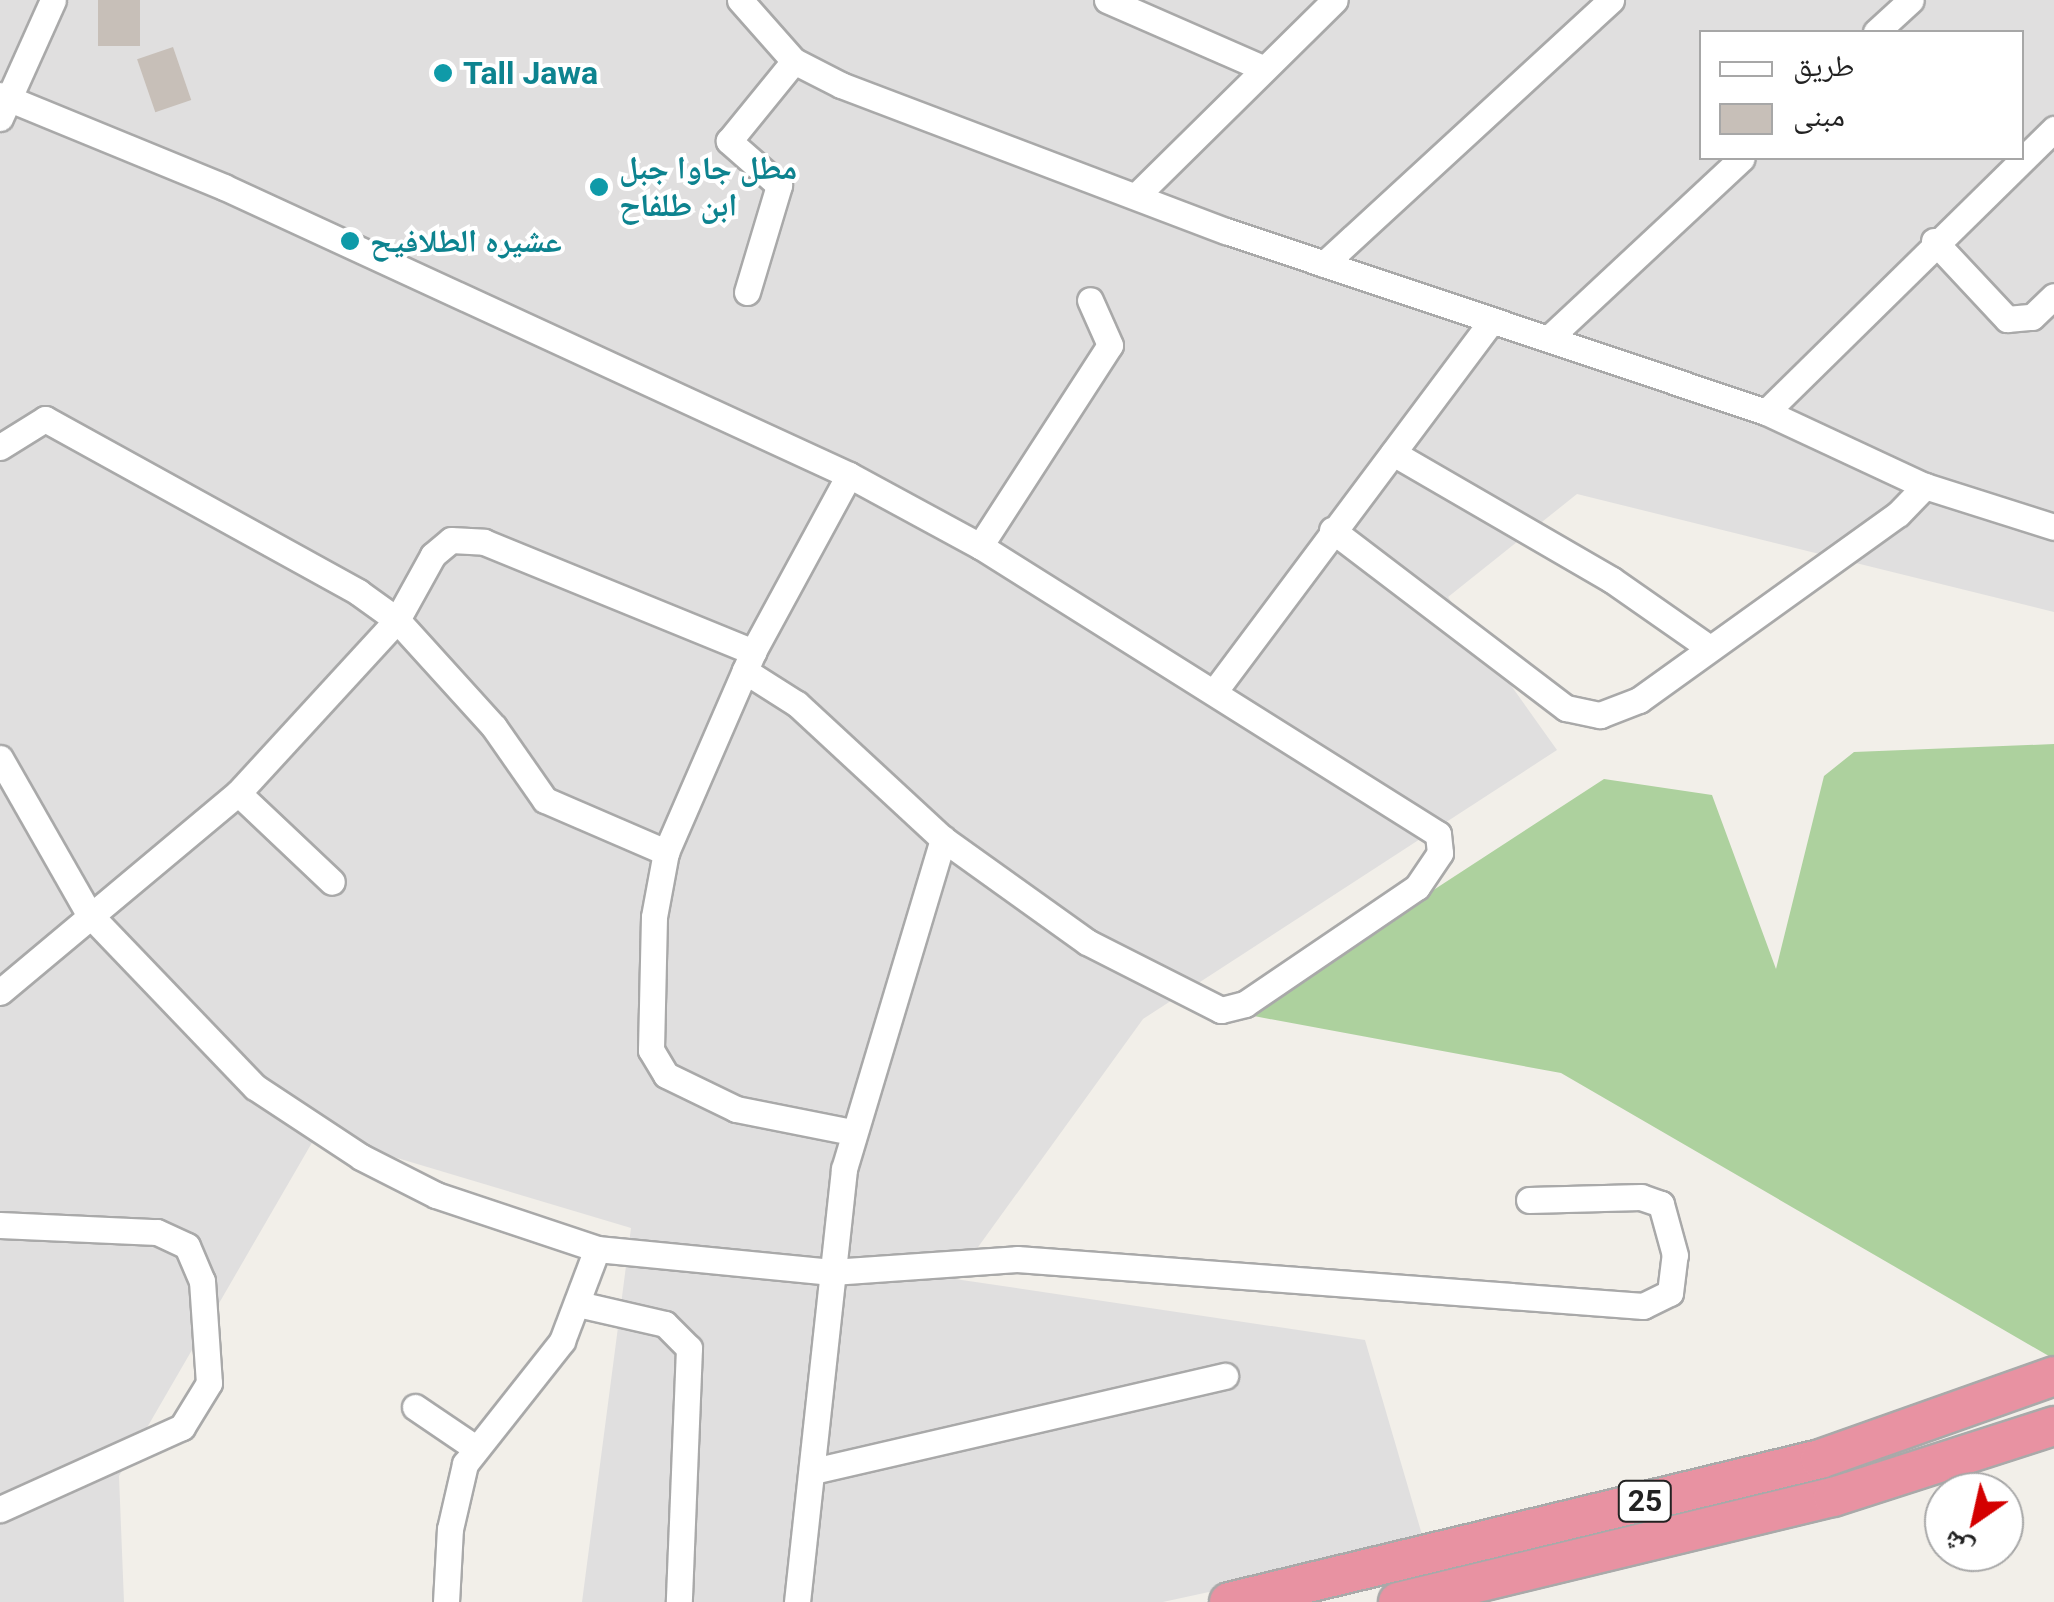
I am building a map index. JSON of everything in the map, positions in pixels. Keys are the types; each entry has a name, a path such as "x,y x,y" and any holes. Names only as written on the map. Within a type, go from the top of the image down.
{"highway":[{"name":"25","path":"1229,1602 1820,1459 2054,1376"},
{"name":"25","path":"1398,1602 1833,1497 2054,1426"}],"street":[{"path":"0,992 238,793 397,620 434,555 464,537 749,662 943,839 1086,942 1221,1010 1245,1004 1417,887 1440,853 1438,834 980,546 849,475 224,187 3,104 53,0"},
{"path":"740,0 794,62 1136,196 1490,324 1550,337 1766,412 1925,486 2054,527"},
{"path":"1107,0 1260,67"},
{"path":"1136,196 1260,67 1335,0"},
{"path":"1324,264 1611,0"},
{"path":"1878,30 1911,0"},
{"path":"746,292 779,186 729,141 794,62"},
{"path":"2024,157 2054,129"},
{"path":"1550,337 1740,160"},
{"path":"1766,412 1934,241 2021,160"},
{"path":"1934,241 2007,319 2032,317 2054,296"},
{"path":"980,546 1110,345 1090,300"},
{"path":"1214,692 1490,324"},
{"path":"0,447 34,421 52,422 397,620 494,727 545,800 666,852"},
{"path":"1392,453 1612,580 1708,647"},
{"path":"849,475 749,662 666,852 654,917 656,1068 736,1109 852,1132"},
{"path":"1332,530 1566,708 1620,710 1898,514 1925,486"},
{"path":"0,758 89,914 231,1066 320,1131 436,1195 597,1249 832,1272 1017,1259 1643,1306 1670,1293 1676,1255 1660,1204 1641,1197 1528,1200"},
{"path":"238,793 332,882"},
{"path":"797,1602 832,1272 852,1132 943,839"},
{"path":"0,1225 157,1232 187,1246 202,1281 209,1383 182,1427 0,1509"},
{"path":"446,1602 455,1501 474,1446 552,1357 578,1304 597,1249"},
{"path":"578,1304 666,1324 689,1348 680,1602"},
{"path":"813,1471 1225,1376"},
{"path":"415,1407 474,1446"}],"shaded area":[{"path":"0,0 2054,0 2054,612 1577,494 1448,597 1557,750 1143,1019 955,1279 1365,1340 1425,1545 1163,1602 582,1602 631,1228 317,1134 119,1476 124,1602 0,1602"}],"green space":[{"path":"2054,744 2054,1359 1561,1073 1243,1014 1604,779 1712,795 1776,969 1824,776 1854,752"}],"building":[{"path":"98,0 140,0 140,46 98,46"},
{"path":"173,47 191,100 155,112 137,59"}],"place":[{"name":"Tall Jawa","path":"443,73"},
{"name":"مطل جاوا جبل ابن طلفاح","path":"599,187"},
{"name":"عشيره الطلافيح","path":"350,241"}]}
